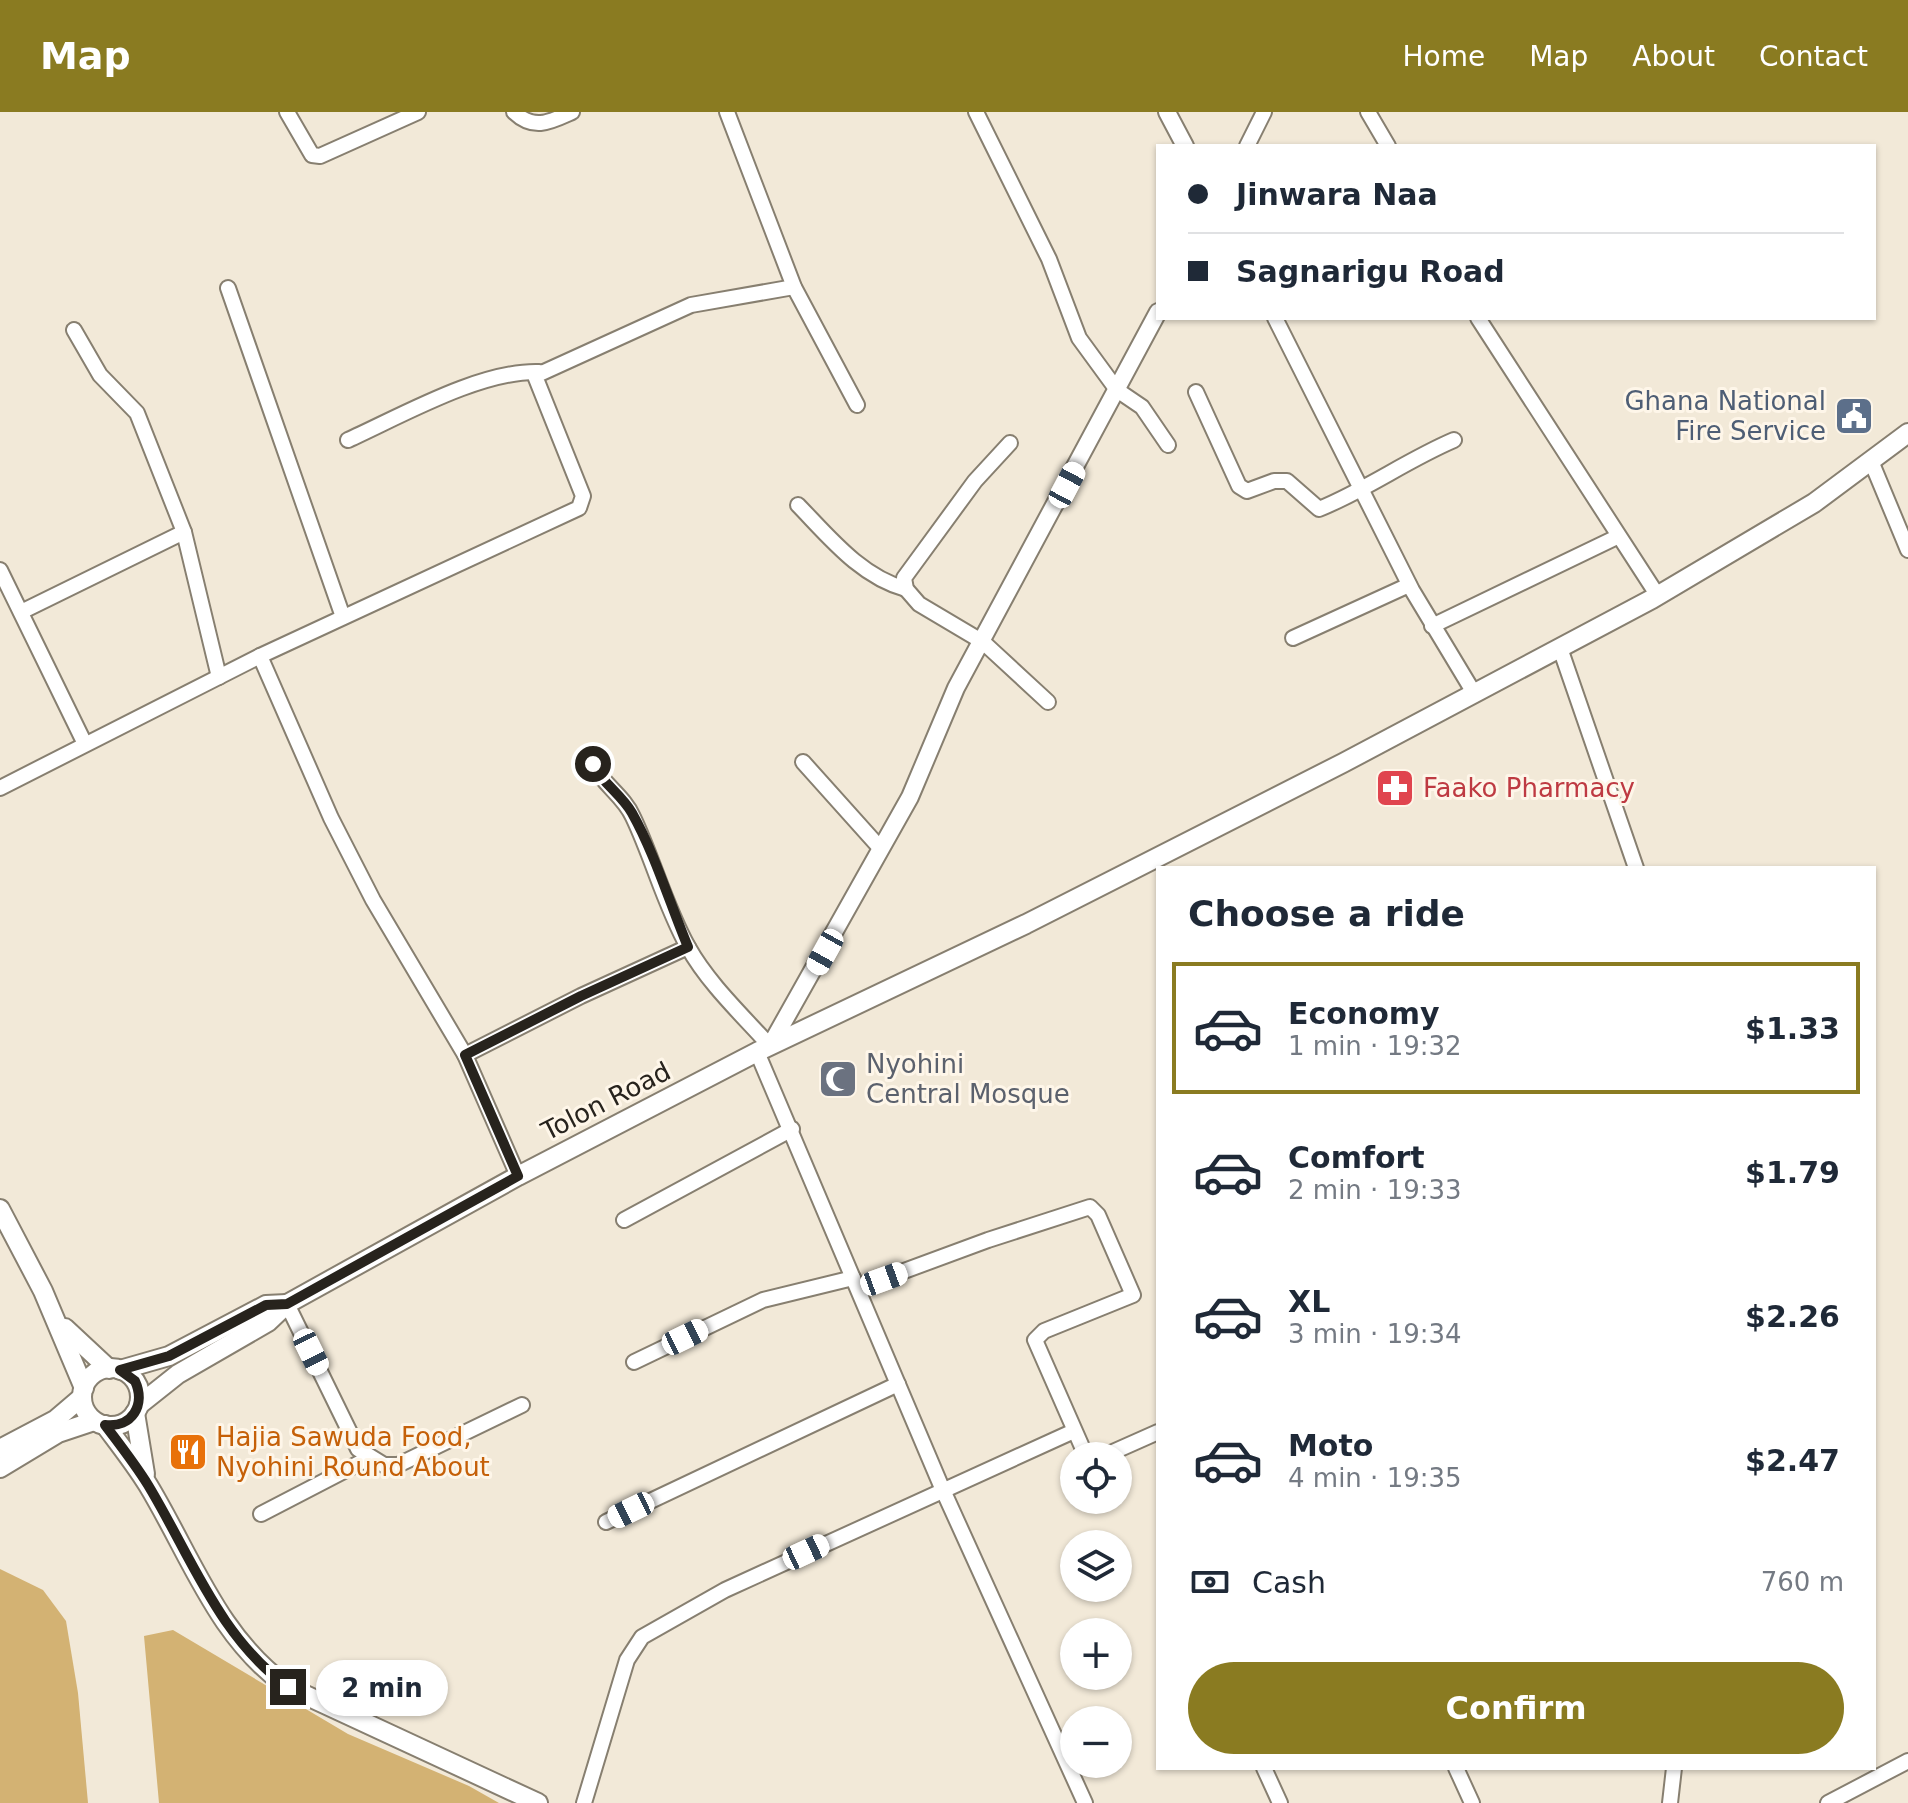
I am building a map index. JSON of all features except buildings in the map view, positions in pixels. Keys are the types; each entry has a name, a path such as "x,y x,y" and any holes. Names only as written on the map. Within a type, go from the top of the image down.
{"main road":[{"name":"Tolon Road","path":"287,1304 518,1176 763,1049 956,959 1658,596 1770,531 1908,433"},
{"path":"0,1209 57,1321 83,1392 99,1423 148,1484 232,1634 264,1670 288,1687 538,1803"},
{"path":"0,1449 55,1420 83,1392 94,1374 169,1356 266,1305 287,1304"},
{"path":"0,1468 58,1433 99,1423 122,1424 178,1374 268,1322 287,1304"},
{"path":"57,1321 115,1369 135,1381 138,1447 148,1484"}],"street":[{"path":"287,112 306,148 312,155 320,156 418,112"},
{"path":"514,112 531,124 545,124 572,112"},
{"path":"727,112 794,287 857,405"},
{"path":"976,112 1049,259 1079,338 1117,390 1142,407 1168,445"},
{"path":"1167,112 1184,144"},
{"path":"1248,144 1264,112"},
{"path":"1368,112 1387,144"},
{"path":"348,440 441,397 521,372 539,372 691,305 794,287"},
{"path":"228,288 343,617"},
{"path":"763,1049 910,797 956,688 1156,316"},
{"path":"1276,320 1409,585 1474,693"},
{"path":"1479,320 1658,596"},
{"path":"74,330 100,375 137,413 184,532 219,677"},
{"path":"0,788 84,742 260,656 583,504 583,496 535,381 539,372"},
{"path":"1196,392 1239,486 1247,491 1274,481 1287,481 1319,509 1363,491 1425,453 1454,440"},
{"path":"1010,443 975,481 904,578 906,589 919,604 983,642 1019,671 1048,702"},
{"path":"1871,461 1907,547"},
{"path":"798,505 839,549 888,585 906,589"},
{"path":"21,612 184,532"},
{"path":"1432,626 1617,537"},
{"path":"0,570 84,742"},
{"path":"1293,638 1409,585"},
{"path":"1560,648 1635,866"},
{"path":"260,656 331,818 359,873 465,1055 518,1176"},
{"path":"803,762 881,849"},
{"path":"593,764 598,775 612,785 632,813 688,947 763,1049 792,1129 942,1488 1085,1803"},
{"path":"465,1055 581,996 688,947"},
{"path":"624,1220 792,1129"},
{"path":"634,1362 763,1300 856,1283 1090,1207 1098,1215 1133,1295 1044,1331 1035,1340 1079,1442"},
{"path":"287,1304 358,1449 384,1465 398,1465 522,1405"},
{"path":"606,1522 898,1384"},
{"path":"584,1803 627,1660 642,1637 725,1590 942,1488 1074,1431"},
{"path":"1132,1444 1156,1433"},
{"path":"261,1514 369,1458"},
{"path":"1828,1803 1908,1761"},
{"path":"1265,1770 1280,1803"},
{"path":"1457,1770 1472,1803"},
{"path":"1670,1803 1674,1770"}],"shaded area":[{"path":"0,1569 43,1590 66,1621 78,1693 88,1803 0,1803"},
{"path":"173,1630 348,1734 469,1786 499,1803 159,1803 144,1636"}],"place":[{"name":"Ghana National Fire Service","path":"1854,416"},
{"name":"Faako Pharmacy","path":"1395,788"},
{"name":"Nyohini Central Mosque","path":"838,1079"},
{"name":"Hajia Sawuda Food, Nyohini Round About","path":"188,1452"}],"route":[{"path":"288,1687 251,1658 232,1634 148,1484 105,1425 113,1426 129,1420 139,1405 139,1389 135,1381 120,1370 169,1356 266,1305 287,1304 518,1176 465,1055 581,996 688,947 632,813 612,785 598,775 593,764"}]}
